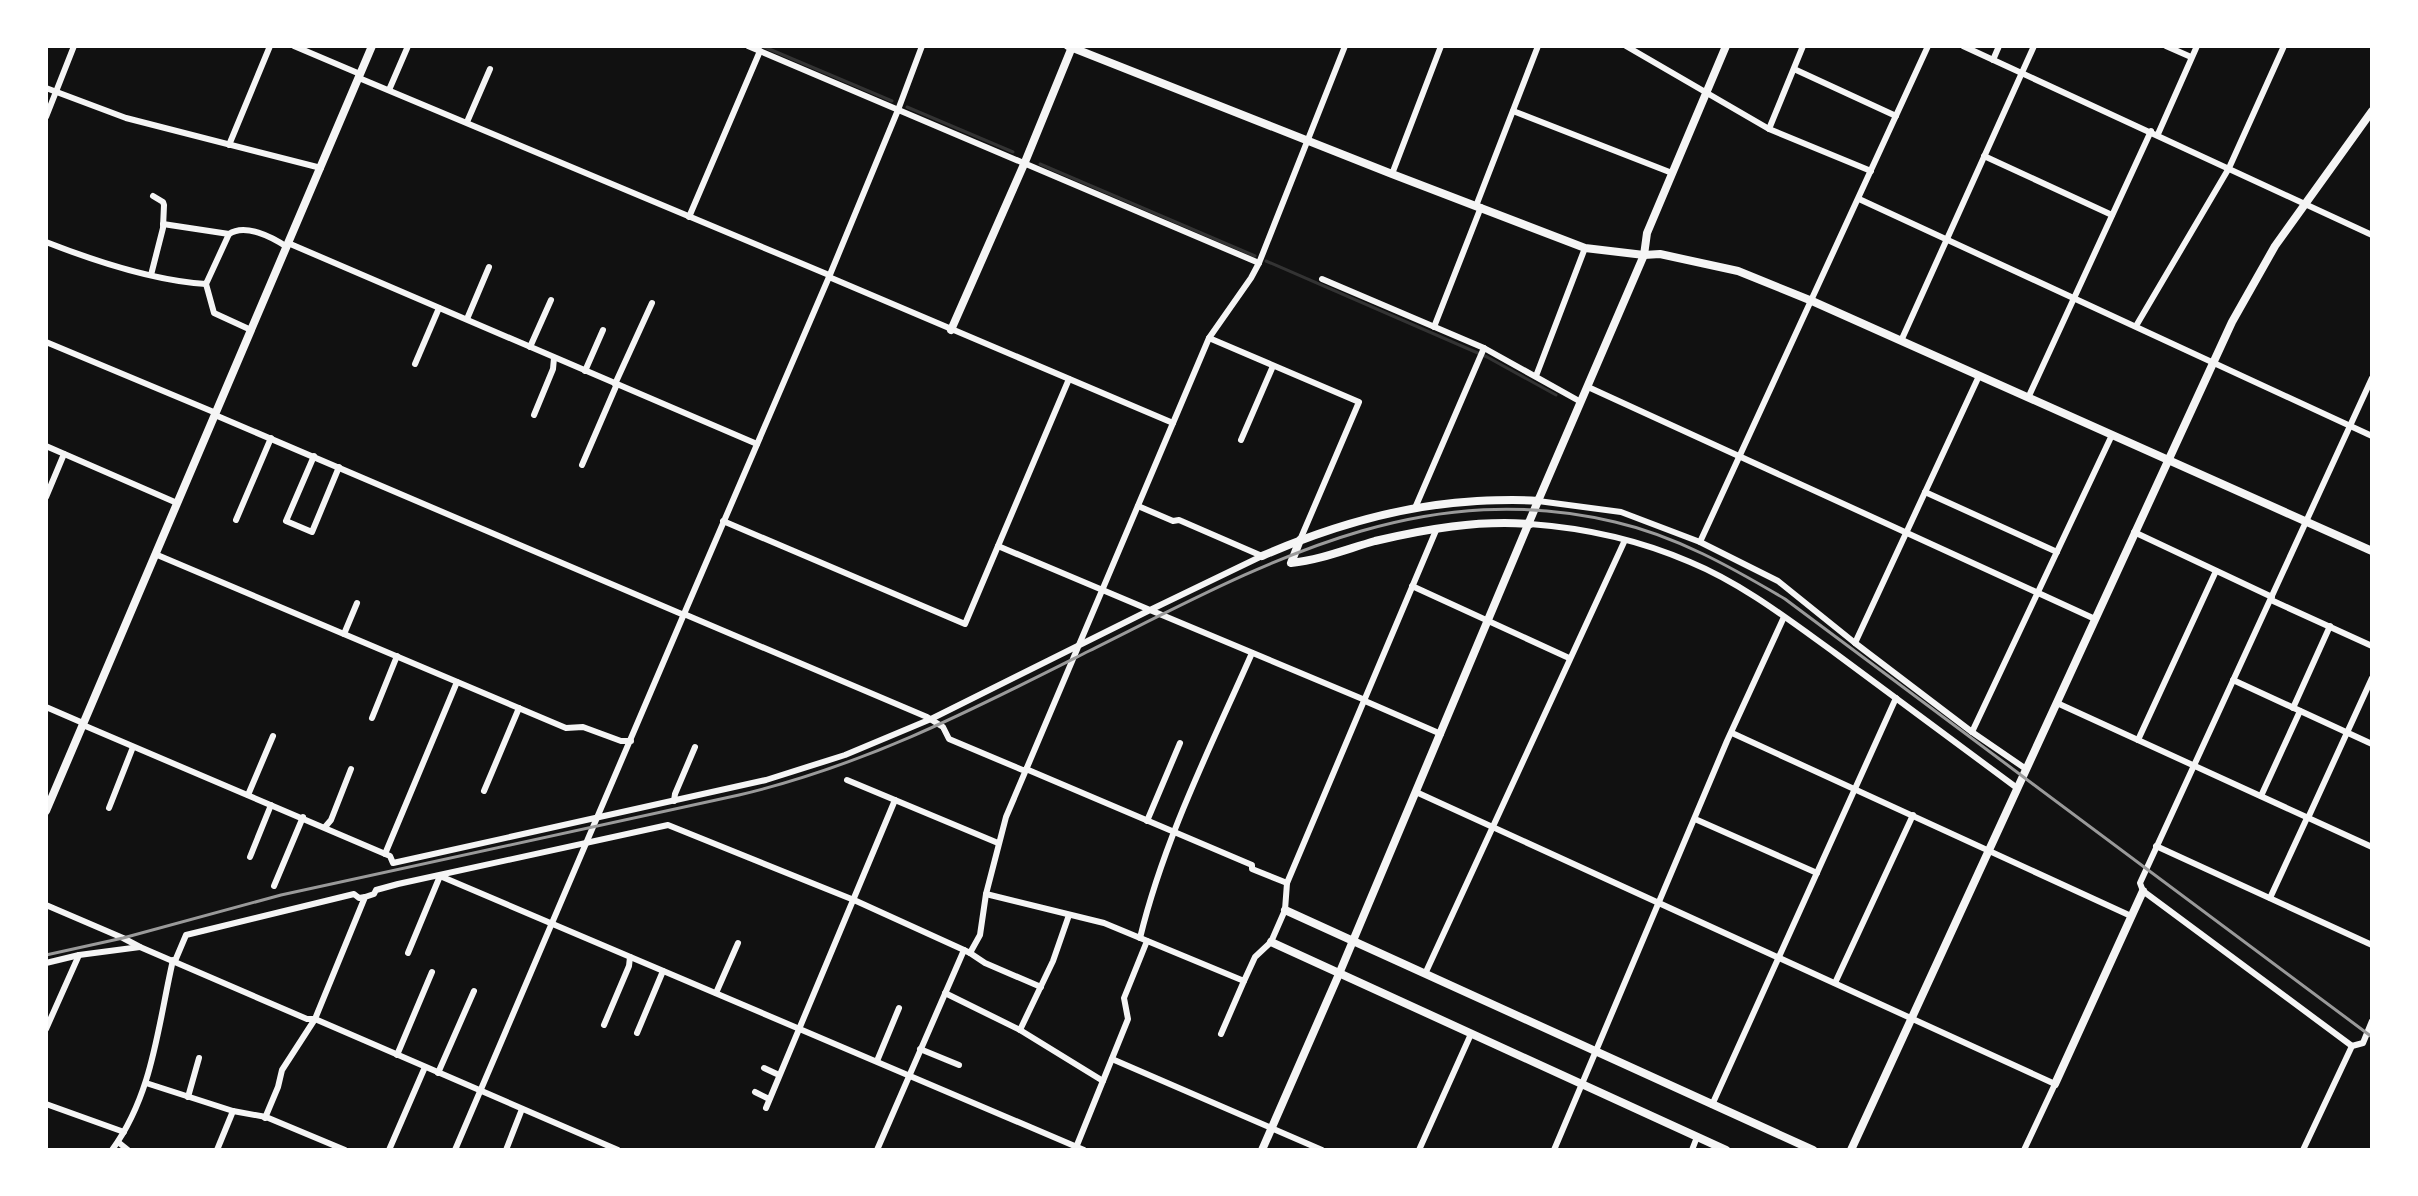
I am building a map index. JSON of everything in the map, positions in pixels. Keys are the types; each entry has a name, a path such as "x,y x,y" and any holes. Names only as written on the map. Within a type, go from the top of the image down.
{"street":[{"path":"46,117 74,46"},
{"path":"229,145 270,46"},
{"path":"294,46 389,90 1173,423"},
{"path":"46,811 372,46"},
{"path":"389,90 408,46"},
{"path":"748,46 1259,263"},
{"path":"455,1150 829,276 922,46"},
{"path":"877,1150 945,993 967,951 980,935 998,843 1025,770 1209,338 1259,263 1345,46"},
{"path":"1392,174 1441,46"},
{"path":"1434,327 1538,46"},
{"path":"1626,46 1769,129 1871,171"},
{"path":"1262,1150 1644,255 1647,233 1726,46"},
{"path":"1769,129 1803,46"},
{"path":"1700,542 1928,46"},
{"path":"1963,46 2372,235"},
{"path":"1993,60 1999,46"},
{"path":"1901,341 2034,46"},
{"path":"2166,46 2191,57"},
{"path":"2028,398 2112,215 2197,46"},
{"path":"2136,326 2229,168 2284,46"},
{"path":"951,330 1025,162 1070,47 1585,248 1660,254 1738,271 2168,458 2372,551"},
{"path":"689,217 758,49"},
{"path":"467,122 490,69"},
{"path":"1794,69 1896,116"},
{"path":"46,88 126,118 321,168"},
{"path":"1513,111 1672,173"},
{"path":"1851,1150 2213,362 2275,246 2372,111"},
{"path":"1984,156 2112,215"},
{"path":"151,275 163,224 163,202 153,196"},
{"path":"1859,199 2372,436"},
{"path":"163,224 229,234"},
{"path":"251,330 214,313 206,284 229,234 240,228 467,319 757,444"},
{"path":"46,242 176,282 206,284"},
{"path":"1536,376 1585,248"},
{"path":"467,319 489,267"},
{"path":"1322,279 1434,327 1536,376 1581,402"},
{"path":"530,347 551,300"},
{"path":"582,465 652,303"},
{"path":"415,364 439,308"},
{"path":"585,371 603,330"},
{"path":"1209,338 1359,402 1291,563 1311,561 1374,542 1437,528 1490,523 1574,528 1625,540 1690,562 1725,579 1784,617 2017,788"},
{"path":"46,342 931,719 943,727 949,739 1252,865 1252,869 1287,883"},
{"path":"1415,508 1482,352"},
{"path":"534,415 553,369 554,358"},
{"path":"1241,440 1273,366"},
{"path":"1855,643 1979,376"},
{"path":"2352,1046 2143,891 2140,883 2372,378"},
{"path":"723,521 965,624 1069,379"},
{"path":"1588,387 2095,619"},
{"path":"1972,732 2112,435"},
{"path":"236,520 271,438"},
{"path":"46,446 177,503"},
{"path":"46,497 64,454"},
{"path":"314,456 286,521 312,532 339,467"},
{"path":"1925,492 2057,552"},
{"path":"46,707 390,856 393,863 766,780 806,768 931,719 1150,610 1300,540 1370,517 1415,508 1460,502 1524,500 1621,512 1700,542 1778,581 1972,732 2026,769"},
{"path":"1138,506 1262,556"},
{"path":"1221,1034 1255,957 1271,942 1285,910 1287,883 1437,528"},
{"path":"2134,532 2372,646"},
{"path":"1425,974 1625,540"},
{"path":"998,546 1441,734"},
{"path":"155,554 566,728 583,727 621,741 631,741"},
{"path":"2138,740 2216,571"},
{"path":"1412,586 1569,658"},
{"path":"344,634 357,603"},
{"path":"1554,1150 1784,617"},
{"path":"2261,796 2330,626"},
{"path":"1075,1148 1128,1019 1124,998 1144,940 1151,891 1252,653"},
{"path":"372,718 397,656"},
{"path":"2270,898 2372,678"},
{"path":"2233,680 2372,744"},
{"path":"385,854 457,682"},
{"path":"1712,1105 1896,698"},
{"path":"2057,703 2372,847"},
{"path":"484,791 519,708"},
{"path":"1732,733 2131,916"},
{"path":"248,795 273,736"},
{"path":"1147,821 1180,743"},
{"path":"109,808 133,747"},
{"path":"674,801 695,747"},
{"path":"325,827 331,820 351,769"},
{"path":"847,780 998,843"},
{"path":"1416,792 2055,1084"},
{"path":"766,1108 895,800"},
{"path":"250,857 271,805"},
{"path":"1835,983 1913,815"},
{"path":"274,886 303,817"},
{"path":"1695,819 1817,873"},
{"path":"112,1150 124,1132 146,1083 174,960 186,935 354,894 359,898 365,897 385,887 670,825 854,900 1041,987"},
{"path":"2156,846 2372,945"},
{"path":"440,876 1084,1150"},
{"path":"408,953 440,876"},
{"path":"2024,1150 2143,891"},
{"path":"986,894 1104,923 1244,981"},
{"path":"265,1118 282,1070 315,1019 365,897"},
{"path":"46,905 618,1150"},
{"path":"1285,910 1813,1150"},
{"path":"1020,1030 1041,987 1069,915"},
{"path":"1271,942 1726,1150"},
{"path":"716,993 738,943"},
{"path":"46,963 140,947"},
{"path":"46,1029 79,955"},
{"path":"604,1025 630,957"},
{"path":"637,1033 663,971"},
{"path":"397,1055 432,972"},
{"path":"438,1073 474,991"},
{"path":"945,993 1020,1030 1103,1081"},
{"path":"877,1061 899,1008"},
{"path":"2303,1150 2352,1046 2363,1043 2371,1024"},
{"path":"1419,1150 1471,1034"},
{"path":"920,1049 959,1065"},
{"path":"188,1097 199,1058"},
{"path":"1112,1059 1322,1150"},
{"path":"389,1150 425,1067"},
{"path":"764,1068 779,1075"},
{"path":"146,1083 265,1118 345,1150"},
{"path":"755,1092 769,1099"},
{"path":"46,1104 124,1132"},
{"path":"506,1150 522,1109"},
{"path":"217,1150 233,1111"},
{"path":"1692,1150 1697,1137"},
{"path":"118,1142 128,1150"}],"waterway":[{"path":"762,46 892,101"},
{"path":"907,107 1013,152"},
{"path":"1040,164 1255,256"},
{"path":"1266,261 1487,357 1556,395"}],"railway":[{"path":"46,955 123,938 281,895 786,783 918,734 1215,588 1278,560 1342,537 1407,520 1473,510 1543,511 1615,522 1660,535 1724,564 1785,599 2372,1037"}]}
